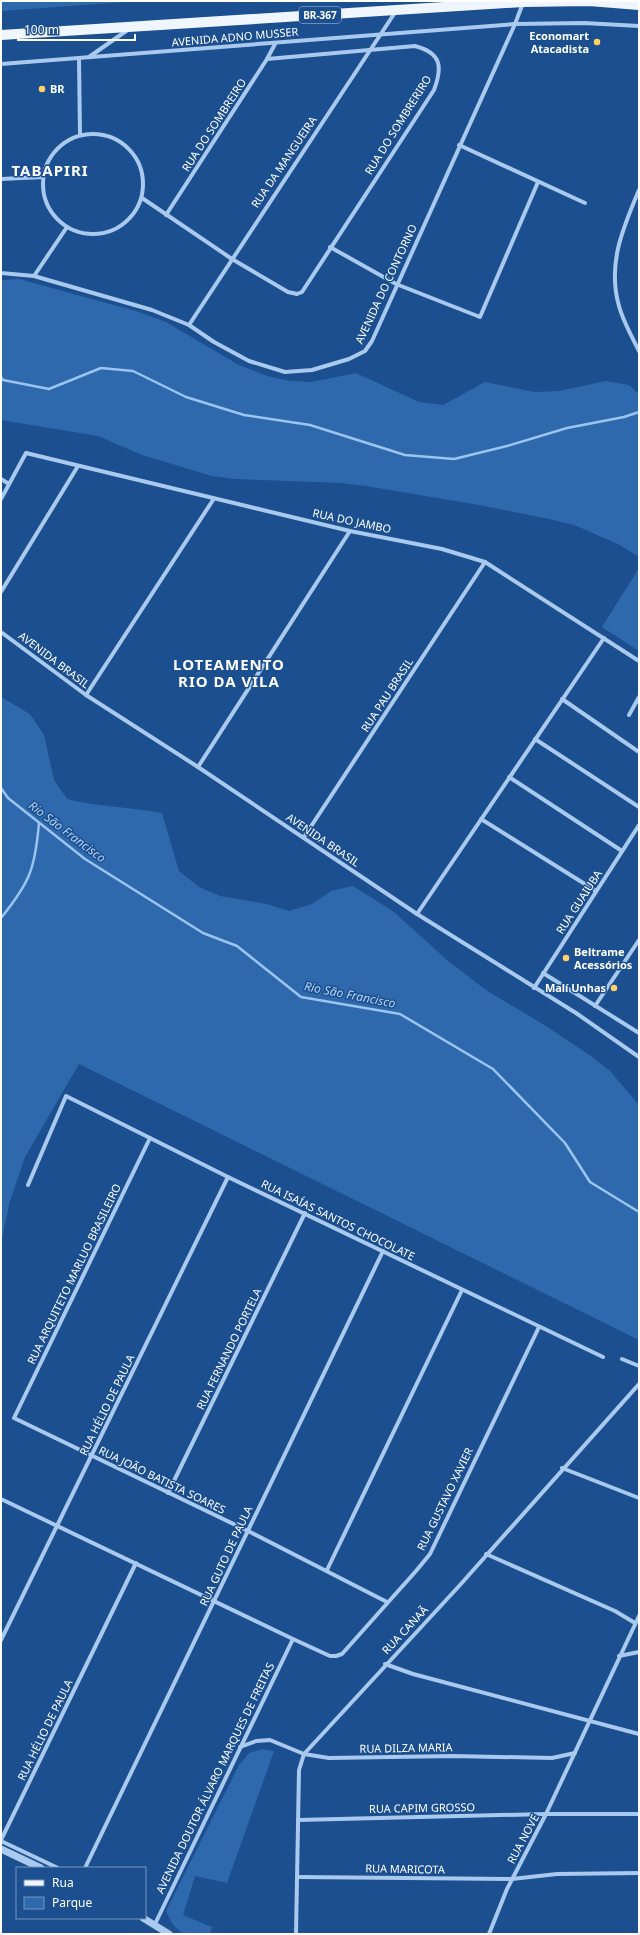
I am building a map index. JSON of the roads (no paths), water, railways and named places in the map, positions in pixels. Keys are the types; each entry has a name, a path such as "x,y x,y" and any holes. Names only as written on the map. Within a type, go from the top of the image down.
{"main road":[{"name":"BR-367","path":"1,35 131,28 523,2 589,1 639,5"}],"street":[{"name":"AVENIDA DO CONTORNO","path":"1,273 34,276 152,310 189,325 214,342 249,361 284,372 312,370 349,360 365,351 372,340 396,284 515,24 523,2"},
{"name":"RUA DA MANGUEIRA","path":"189,325 382,34 396,10"},
{"name":"AVENIDA ADNO MUSSER","path":"2,65 515,24 584,23 639,26"},
{"path":"89,58 131,28"},
{"name":"RUA DO SOMBREIRO","path":"166,215 267,59 275,44"},
{"name":"RUA DO SOMBRERIRO","path":"232,259 288,292 297,294 302,292 434,90 439,76 439,65 434,55 426,49 415,46 267,59"},
{"path":"79,59 80,135"},
{"path":"98,134 115,138 130,149 140,164 144,181 142,198 135,212 125,223 111,231 96,234 81,233 67,227 47,206 43,192 43,178 47,163 55,150 67,141 80,135 98,134"},
{"path":"459,146 585,203"},
{"path":"1,179 43,178"},
{"path":"330,247 396,284 480,317 538,182"},
{"path":"639,190 618,244 615,267 619,306 639,352"},
{"path":"142,198 232,259"},
{"path":"34,276 67,227"},
{"name":"RUA DO JAMBO","path":"9,484 26,453 213,500 350,532 442,549 485,562 639,661"},
{"path":"1,592 78,466"},
{"path":"1,479 9,484 1,499"},
{"path":"86,695 213,500"},
{"path":"198,767 350,532"},
{"name":"RUA PAU BRASIL","path":"304,838 485,562"},
{"name":"AVENIDA BRASIL","path":"1,632 86,695 198,767 418,914 576,1013 639,1057"},
{"path":"418,914 604,638"},
{"path":"629,714 639,697"},
{"path":"562,699 639,752"},
{"path":"535,739 639,807"},
{"path":"509,777 622,851"},
{"path":"481,819 596,891"},
{"name":"RUA GUAIUBA","path":"534,988 639,825"},
{"path":"595,1006 639,940"},
{"path":"543,973 639,1033"},
{"name":"RUA ISAÍAS SANTOS CHOCOLATE","path":"28,1185 66,1096 228,1177 306,1213 462,1290 603,1357"},
{"name":"RUA ARQUITETO MARLUO BRASILEIRO","path":"14,1418 150,1138"},
{"name":"RUA HÉLIO DE PAULA","path":"1,1640 228,1177"},
{"name":"RUA FERNANDO PORTELA","path":"168,1494 306,1213"},
{"name":"RUA GUTO DE PAULA","path":"85,1867 215,1602 383,1251"},
{"path":"327,1570 462,1290"},
{"name":"RUA GUSTAVO XAVIER","path":"292,1639 330,1656 342,1654 430,1554 539,1327"},
{"path":"622,1359 639,1366"},
{"name":"RUA CANAÃ","path":"296,1934 298,1877 298,1770 304,1754 385,1664 460,1585 562,1468 639,1384"},
{"name":"RUA JOÃO BATISTA SOARES","path":"14,1418 168,1494 248,1531 327,1570 387,1602"},
{"path":"562,1468 639,1498"},
{"path":"1,1499 57,1524 292,1639"},
{"path":"486,1554 615,1611 635,1623"},
{"name":"RUA HÉLIO DE PAULA","path":"1,1840 136,1563"},
{"name":"RUA NOVE","path":"489,1934 512,1879 546,1814 639,1616"},
{"name":"AVENIDA DOUTOR ÁLVARO MARQUES DE FREITAS","path":"154,1924 292,1639"},
{"path":"619,1656 639,1652"},
{"path":"385,1664 413,1674 639,1734"},
{"name":"RUA DILZA MARIA","path":"240,1747 256,1741 270,1740 304,1754 329,1758 453,1756 552,1758 575,1753"},
{"name":"RUA CAPIM GROSSO","path":"298,1820 546,1814 639,1814"},
{"path":"1,1840 56,1867"},
{"path":"1,1849 40,1867"},
{"name":"RUA MARICOTA","path":"298,1877 512,1879 557,1874 639,1873"},
{"path":"144,1919 169,1934"}],"waterway":[{"path":"1,377 3,380 49,389 101,368 133,371 186,397 244,415 310,425 405,455 454,459 507,446 567,428 624,417 639,412"},
{"name":"Rio São Francisco","path":"1,788 8,798 85,859 203,933 237,946 301,997 400,1014 493,1069 565,1143 590,1182 639,1212"},
{"path":"1,918 25,884 33,864 39,823"}],"place":[{"name":"Economart Atacadista","path":"597,42"},
{"name":"BR","path":"42,89"},
{"name":"Beltrame Acessórios","path":"566,958"},
{"name":"Malí Unhas","path":"614,988"}],"district":[{"name":"TABAPIRI","path":"50,171"},
{"name":"LOTEAMENTO RIO DA VILA","path":"229,674"}]}
